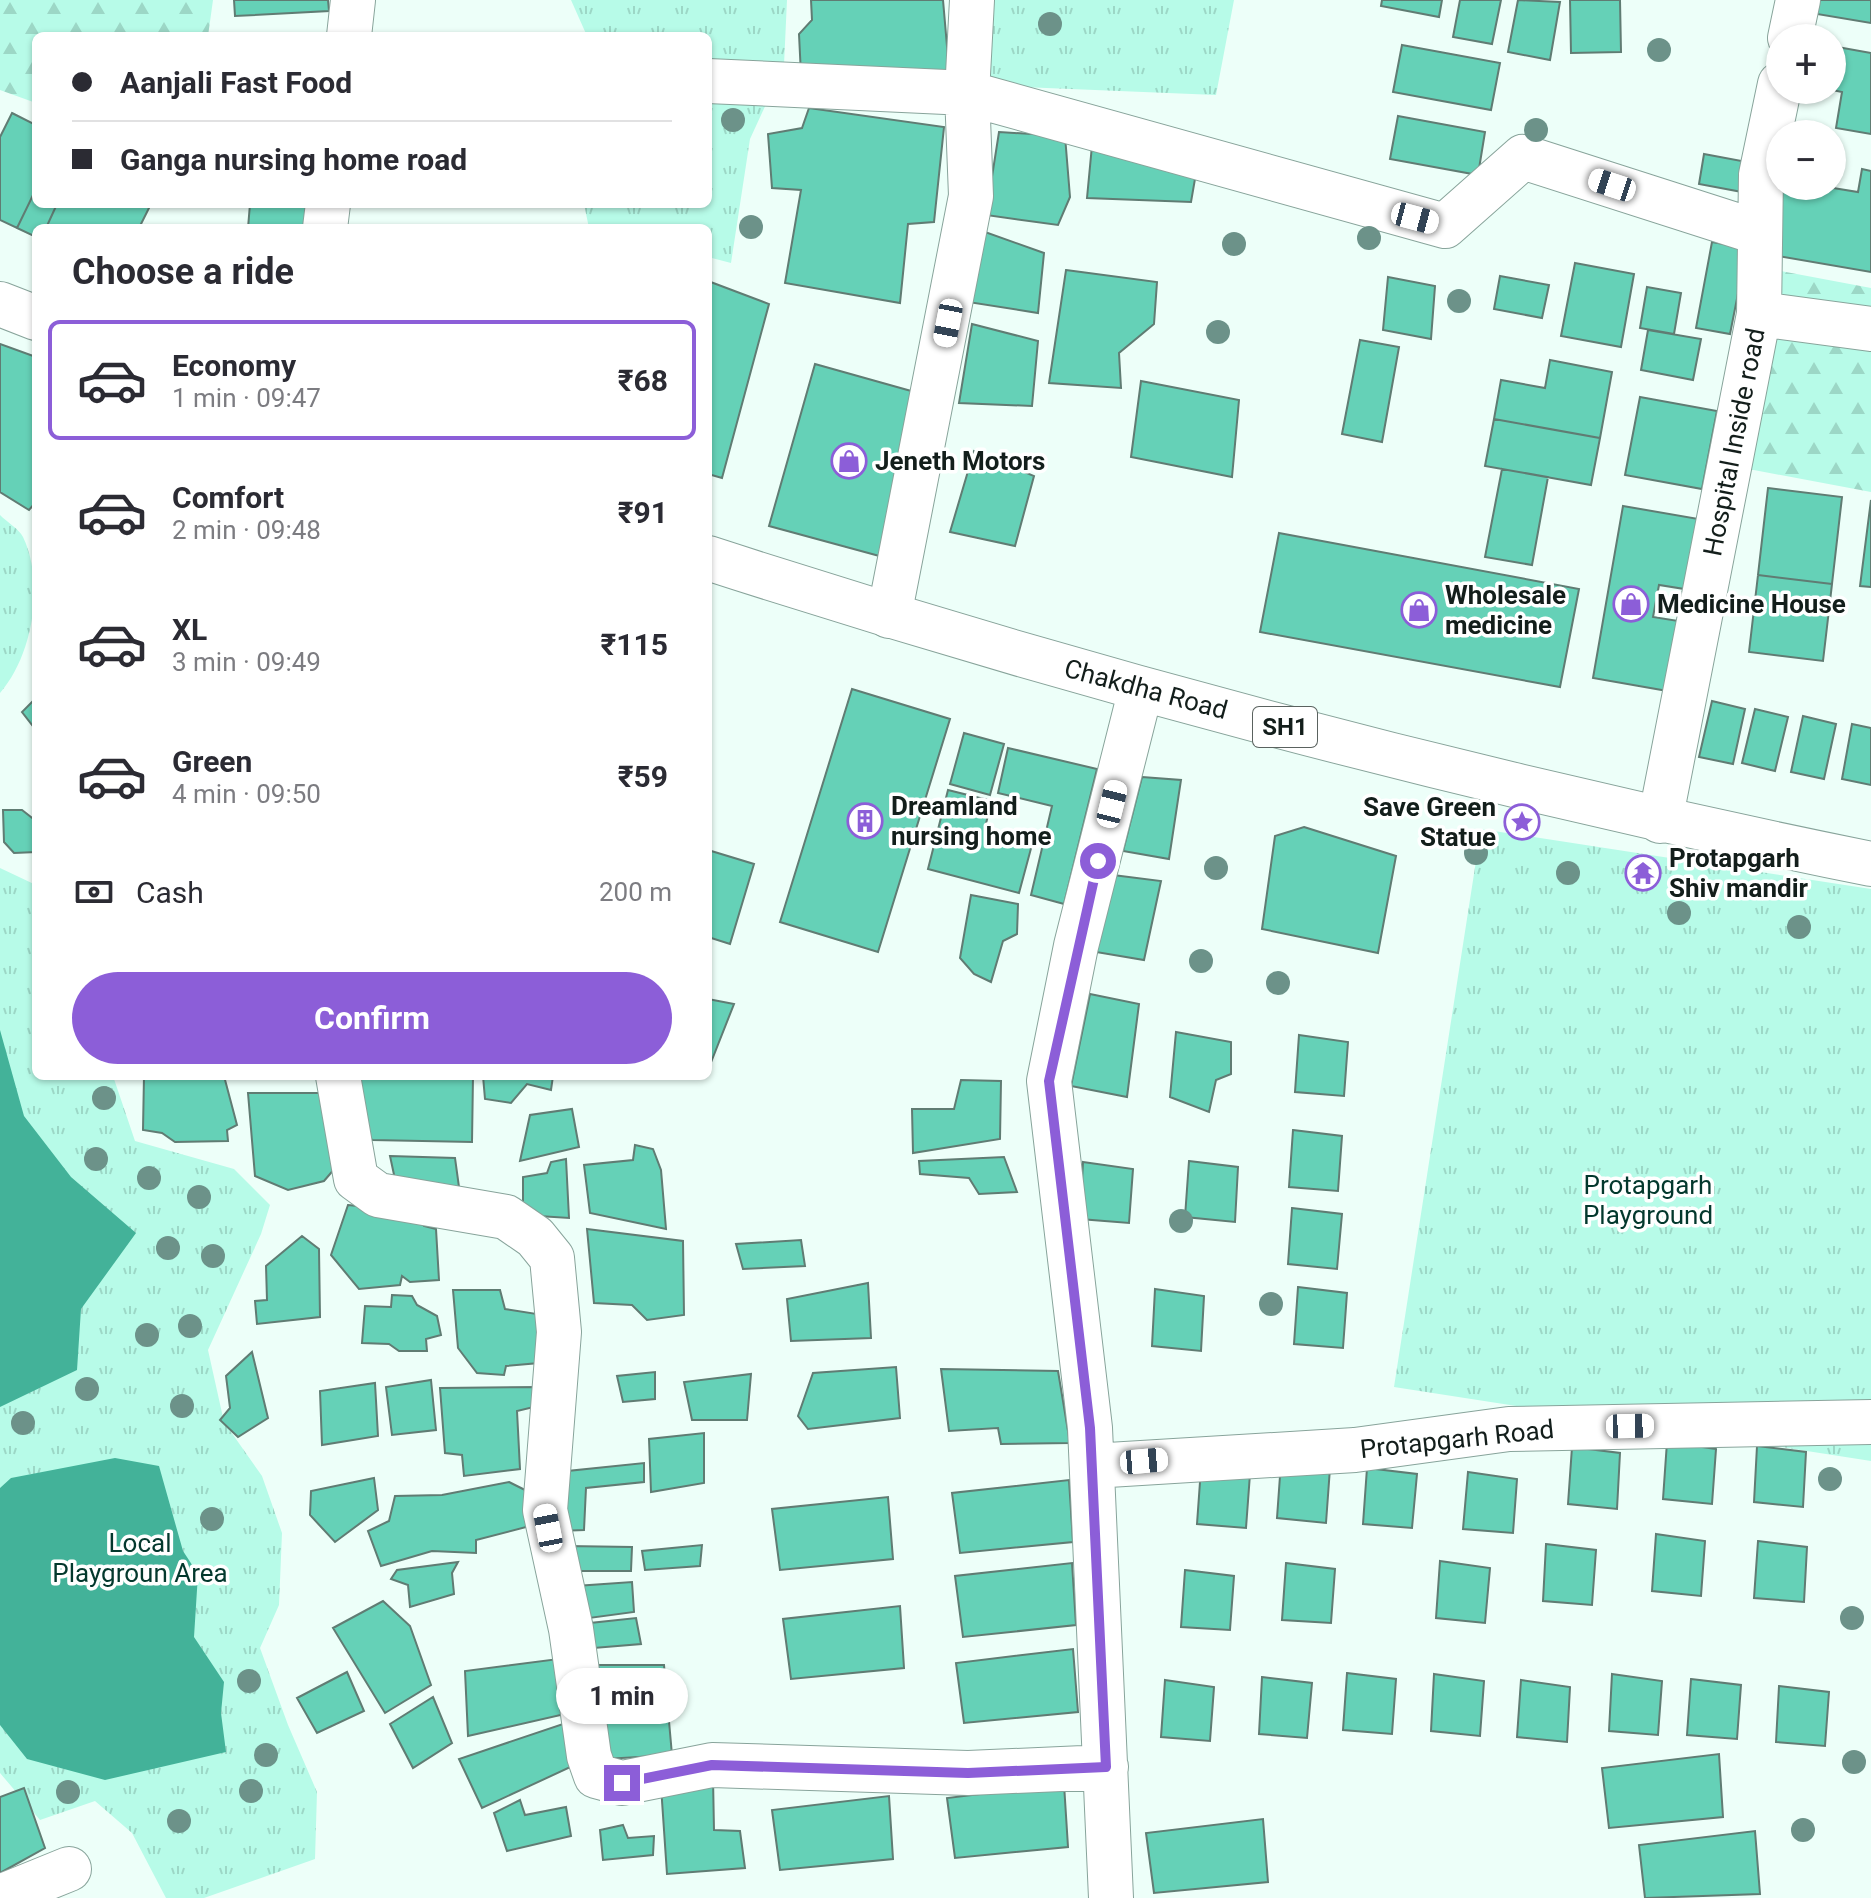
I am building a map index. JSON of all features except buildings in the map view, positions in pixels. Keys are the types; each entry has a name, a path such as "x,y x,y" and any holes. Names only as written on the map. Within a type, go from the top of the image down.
{"street":[{"path":"349,32 353,0"},
{"path":"889,616 966,235 971,196 967,93 972,0"},
{"path":"1793,24 1798,0"},
{"path":"712,81 967,93 1445,226 1523,157 1760,233"},
{"path":"1759,314 1761,175 1776,104"},
{"path":"0,304 32,316"},
{"name":"Hospital Inside road","path":"1660,821 1759,314 1871,329"},
{"name":"Chakdha Road","path":"712,559 889,616 1141,689 1660,821 1871,864"},
{"path":"1111,1898 1092,1466 1049,1081 1076,946 1141,689"},
{"path":"339,1080 356,1179 378,1195 506,1217 535,1237 552,1258 559,1332 545,1510 563,1584 589,1756 596,1776 622,1783 712,1765 968,1773 1106,1767"},
{"name":"Protapgarh Road","path":"1092,1466 1355,1450 1509,1429 1871,1422"},
{"path":"0,1897 69,1869"}],"green space":[{"path":"0,0 213,0 209,32 32,32 32,102 0,90"},
{"path":"571,0 787,0 784,65 750,139 731,263 712,258 712,224 588,224 585,208 712,208 712,32 585,32"},
{"path":"973,0 1234,0 1216,95 998,86 968,66"},
{"path":"1776,270 1871,288 1871,492 1738,467"},
{"path":"0,515 23,537 30,555 32,618 21,659 0,693"},
{"name":"Protapgarh Playground","path":"1481,829 1871,889 1871,1461 1394,1387"},
{"name":"Local Playgroun Area","path":"0,868 32,883 32,1080 114,1080 135,1141 234,1169 270,1205 261,1234 208,1350 224,1422 262,1476 282,1533 279,1605 260,1648 317,1792 315,1859 204,1898 166,1898 132,1833 95,1801 40,1820 0,1773"}],"shaded area":[{"path":"0,1030 24,1116 71,1177 136,1233 81,1309 77,1370 0,1407"},
{"path":"115,1458 159,1466 183,1551 198,1574 194,1637 224,1682 221,1713 226,1752 105,1780 27,1759 0,1725 0,1488 11,1478"}],"place":[{"name":"Jeneth Motors","path":"849,461"},
{"name":"Medicine House","path":"1631,604"},
{"name":"Wholesale medicine","path":"1419,610"},
{"name":"Dreamland nursing home","path":"865,821"},
{"name":"Save Green Statue","path":"1522,822"},
{"name":"Protapgarh Shiv mandir","path":"1643,873"}],"route":[{"path":"622,1783 712,1765 846,1772 968,1773 1106,1767 1090,1428 1049,1081 1076,946 1098,861"}]}
